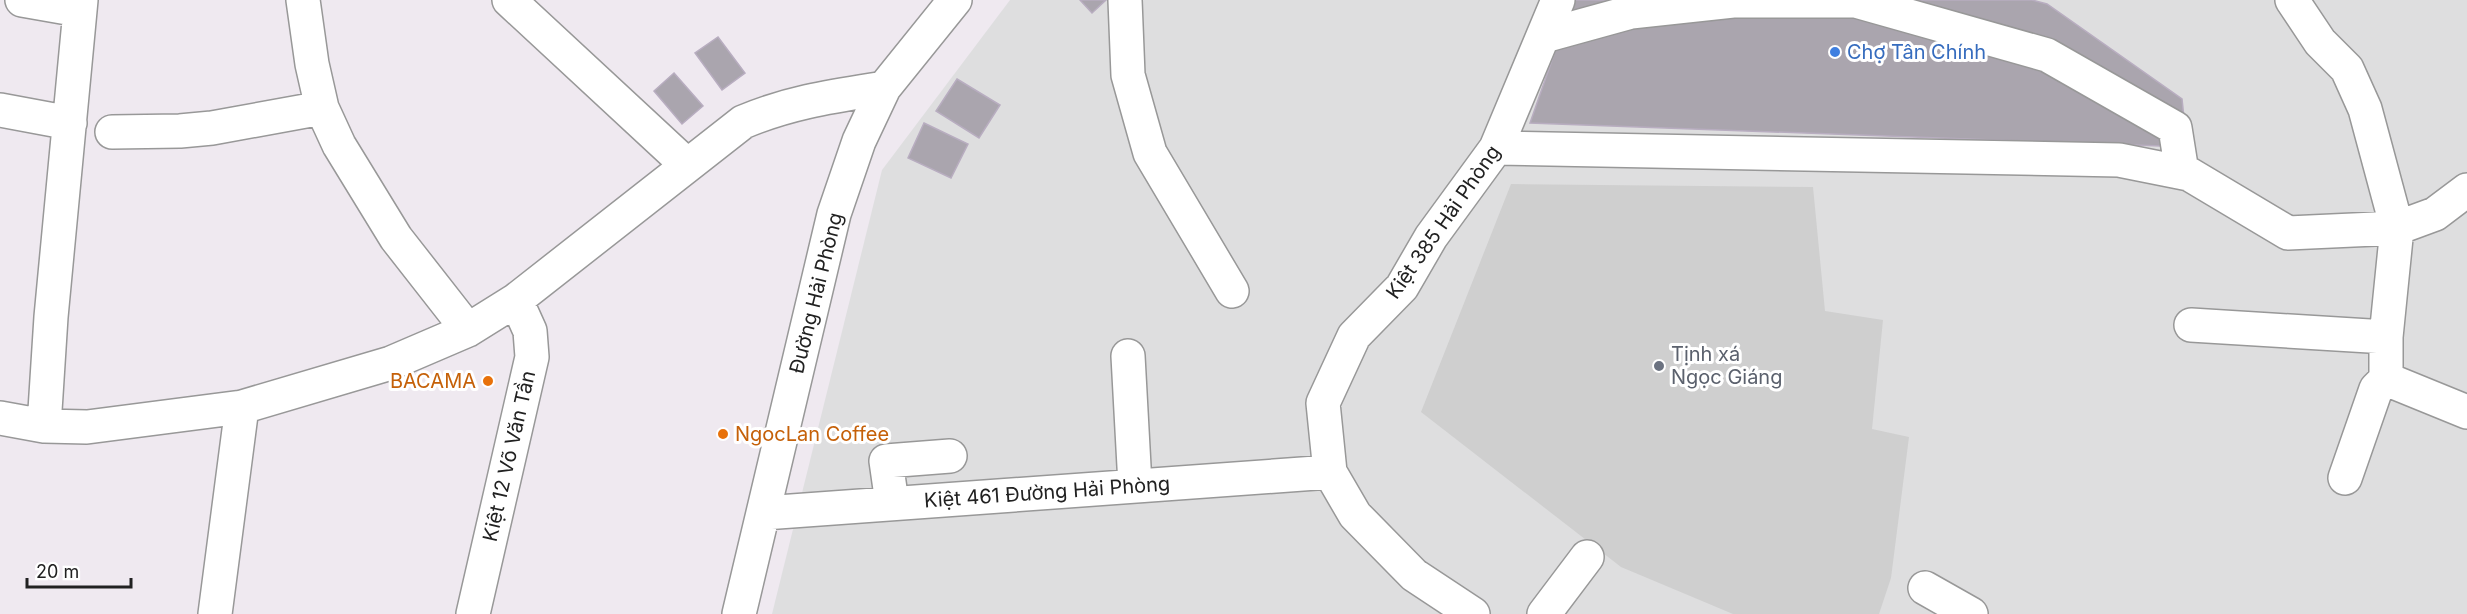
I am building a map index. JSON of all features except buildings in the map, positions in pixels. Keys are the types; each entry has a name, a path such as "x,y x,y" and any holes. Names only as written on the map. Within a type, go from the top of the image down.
{"street":[{"path":"22,0 80,5 51,317 44,426"},
{"path":"303,0 322,108 357,176 396,238 468,330"},
{"path":"509,0 687,165"},
{"name":"Đường Hải Phòng","path":"739,614 834,214 859,141 884,88 954,0"},
{"path":"1125,0 1128,75 1150,153 1232,291"},
{"name":"Kiệt 385 Hải Phòng","path":"1330,471 1323,403 1354,336 1402,287 1431,237 1496,148 1558,0"},
{"path":"2292,0 2320,42 2347,69 2365,109 2397,228 2386,337 2386,379 2376,389 2345,478"},
{"path":"1544,36 1631,12 1733,1 1856,1 2047,55 2175,128 2182,172"},
{"path":"0,418 44,426 87,427 242,407 391,363 468,330 516,300 743,122 775,108 884,88"},
{"path":"112,132 180,131 322,108"},
{"path":"0,110 70,123"},
{"path":"1496,148 2119,160 2189,174 2288,232 2397,228 2435,214 2467,190"},
{"name":"Kiệt 12 Võ Văn Tần","path":"473,614 532,357 530,331 516,300"},
{"path":"2191,325 2386,337"},
{"path":"1128,356 1135,485"},
{"path":"2386,379 2467,412"},
{"path":"215,614 242,407"},
{"path":"892,503 886,461 950,456"},
{"path":"1330,471 1355,514 1414,575 1473,614"},
{"name":"Kiệt 461 Đường Hải Phòng","path":"764,513 1330,471"},
{"path":"1544,614 1587,557"},
{"path":"1925,588 1971,614"}],"shaded area":[{"path":"1010,0 2467,0 2467,614 772,614 882,170"},
{"name":"Tịnh xá Ngọc Giáng","path":"1511,184 1813,187 1825,311 1883,320 1872,429 1909,437 1891,578 1879,614 1733,614 1621,567 1421,412"}],"place":[{"name":"Chợ Tân Chính","path":"1835,52"},
{"name":"Tịnh xá Ngọc Giáng","path":"1659,366"},
{"name":"BACAMA","path":"488,381"},
{"name":"NgocLan Coffee","path":"723,434"}]}
